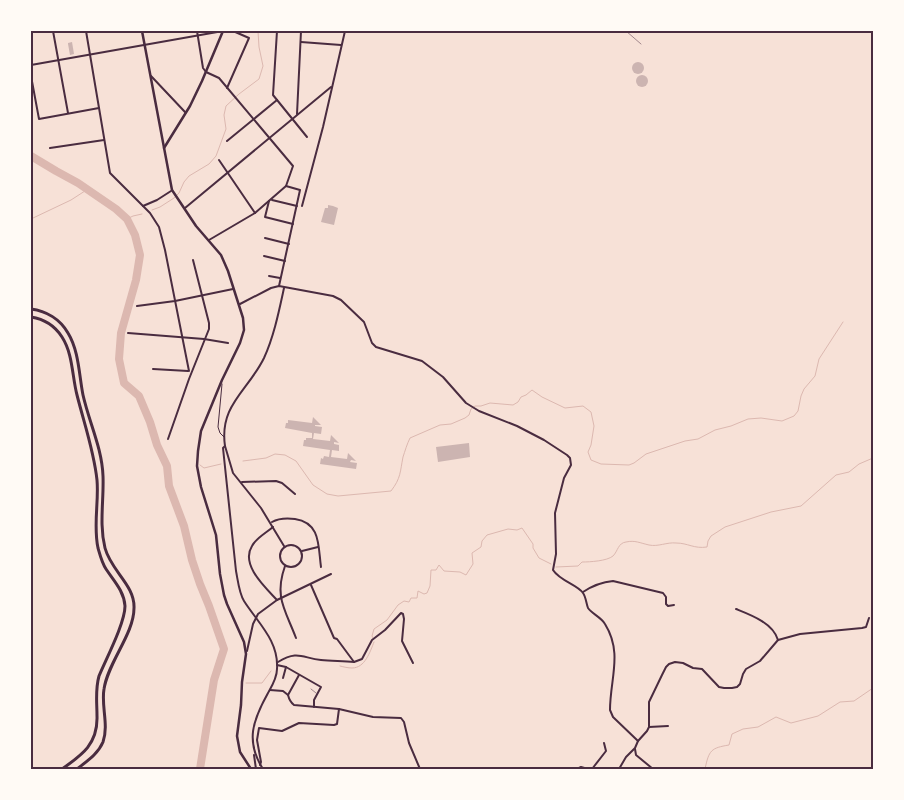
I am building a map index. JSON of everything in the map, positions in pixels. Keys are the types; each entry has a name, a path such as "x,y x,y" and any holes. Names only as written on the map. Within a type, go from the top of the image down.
{"highway":[{"path":"31,309 49,314 61,323 71,338 102,469 102,530 105,548 114,568 130,589 134,606 132,622 104,688 105,728 102,742 94,754 77,769"},
{"path":"31,317 41,319 51,325 63,338 68,348 97,482 96,530 98,549 104,564 122,594 125,606 123,619 97,684 97,722 94,737 81,756 62,769"}],"main road":[{"path":"142,31 174,192 208,241 221,255 243,318 244,330 242,336 201,432 198,451 198,471 200,487 216,536 224,595 244,642 246,654 237,736 240,752 252,769"},
{"path":"164,148 190,106 223,31"}],"street":[{"path":"53,31 68,113"},
{"path":"86,31 110,173 150,213 159,227 166,250 190,372"},
{"path":"197,31 203,68 206,72 219,78 294,166 286,186 270,200 254,213 208,241"},
{"path":"31,64 223,31"},
{"path":"227,88 249,38 233,31"},
{"path":"277,31 273,95 307,137"},
{"path":"297,115 302,31"},
{"path":"298,199 302,206 323,127 345,31"},
{"path":"301,42 341,45"},
{"path":"150,75 185,112"},
{"path":"31,76 39,119 99,108"},
{"path":"184,208 331,86"},
{"path":"227,142 277,100"},
{"path":"50,148 104,140"},
{"path":"219,160 254,213"},
{"path":"279,286 300,190 286,186"},
{"path":"143,206 174,192"},
{"path":"270,200 297,206"},
{"path":"270,200 265,217 293,224"},
{"path":"265,238 289,244"},
{"path":"264,256 285,260"},
{"path":"168,439 190,372 210,323 193,260"},
{"path":"268,276 280,278"},
{"path":"239,304 279,286 333,296 341,300 364,322 376,347 422,361 443,377 466,403 544,440 570,458 571,465 564,478 555,513 556,554 553,570 562,579 583,592 588,608 604,622 614,644 616,657 610,710 613,717 638,741"},
{"path":"284,287 265,355 256,372 236,397 228,412 225,421 224,438 233,473 261,508 284,546"},
{"path":"137,306 175,301 234,289"},
{"path":"128,334 204,339 228,343"},
{"path":"152,369 190,372"},
{"path":"222,380 223,388 218,427 224,438"},
{"path":"225,446 223,448 237,577 244,600 274,644 277,664 275,679 252,732 256,769"},
{"path":"241,482 276,481 282,483 295,494"},
{"path":"270,522 277,519 290,519 308,523 316,534 321,567"},
{"path":"273,527 256,540 249,551 251,567 259,580 279,600 296,638"},
{"path":"284,546 298,547 302,552 301,560 298,564 290,567 285,566 281,562 279,556 280,550 284,546"},
{"path":"302,552 318,547"},
{"path":"279,600 280,584 285,566"},
{"path":"246,654 253,624 258,614 279,600 331,574"},
{"path":"583,592 591,587 613,581 663,593 666,597 666,605 674,605"},
{"path":"311,585 334,638 337,639 354,662"},
{"path":"736,609 758,618 775,633 778,640"},
{"path":"277,664 286,658 299,655 319,660 354,662 362,659 372,640 385,630 401,613 404,619 402,641 413,663"},
{"path":"619,769 647,731 649,702 666,666 669,664 675,662 683,663 693,668 702,669 719,687 737,687 746,669 760,661 778,640 800,634 862,628 866,626 869,618"},
{"path":"277,664 286,666 321,687 314,700 314,706"},
{"path":"283,678 286,666"},
{"path":"288,694 299,675"},
{"path":"270,690 283,691 288,694 289,699 294,705 339,709 373,717 401,718 420,769"},
{"path":"260,765 257,740 258,729 282,730 299,723 334,726 337,724 339,709"},
{"path":"648,727 668,726"},
{"path":"576,769 581,767 590,769 606,752 604,743"},
{"path":"635,748 636,754 653,769"},
{"path":"254,752 262,769"}],"lane":[{"path":"626,31 641,44"},
{"path":"311,689 318,694"}],"building":[{"path":"72,42 74,54 70,55 68,43"},
{"path":"638,62 644,68 638,74 632,68"},
{"path":"642,75 648,81 642,87 636,81"},
{"path":"328,205 338,208 334,225 321,222 325,208 328,208"},
{"path":"313,417 321,425 315,426 322,427 321,434 314,433 313,439 330,441 331,435 339,443 334,442 334,444 339,445 339,451 332,450 331,457 347,459 348,453 356,461 351,460 350,462 357,463 356,469 320,464 321,458 323,459 324,456 329,457 330,450 303,446 306,438 312,438 312,433 285,428 288,420 312,423"},
{"path":"469,443 470,457 438,462 436,447"}],"waterway":[{"path":"152,210 174,198 189,176 209,164 216,156 226,129 224,115 226,106 259,79 263,66 258,31"},
{"path":"31,156 78,183 116,209 127,219 135,235 140,255 136,280 121,333 119,359 124,383 139,396 167,466 169,486 184,526 192,560 224,649 214,680 200,769"},
{"path":"31,219 71,200 88,189"},
{"path":"127,219 142,214"},
{"path":"243,461 266,458 275,454 285,455 296,461 313,485 327,494 338,496 391,491 401,471 403,457 410,438 440,425 451,424 465,418 475,406 490,403 513,405 532,390 565,408 583,406 591,412 594,426 588,452 591,460 601,464 629,465 646,454 685,441 698,439 715,430 748,419 761,418 782,421 794,416 798,411 804,389 815,376 819,359 843,322"},
{"path":"556,567 578,566 582,562 607,559 613,556 621,544 629,541 652,545 680,543 707,547 711,536 725,527 771,512 801,506 836,475 849,472 859,464 873,458"},
{"path":"200,465 204,468 221,464"},
{"path":"373,638 374,629 387,620 398,605 404,601 409,602 411,598 417,598 418,591 424,594 427,593 430,586 431,570 436,570 439,565 444,571 460,572 466,575 473,564 472,553 481,547 482,541 487,535 508,529 517,530 522,528 533,544 533,548 539,558 551,564"},
{"path":"340,666 352,668 360,665 366,659 374,642"},
{"path":"246,683 262,683 271,671"},
{"path":"705,769 712,751 718,747 729,745 732,734 743,729 758,727 776,717 791,723 818,716 840,702 854,701 873,688"}]}
